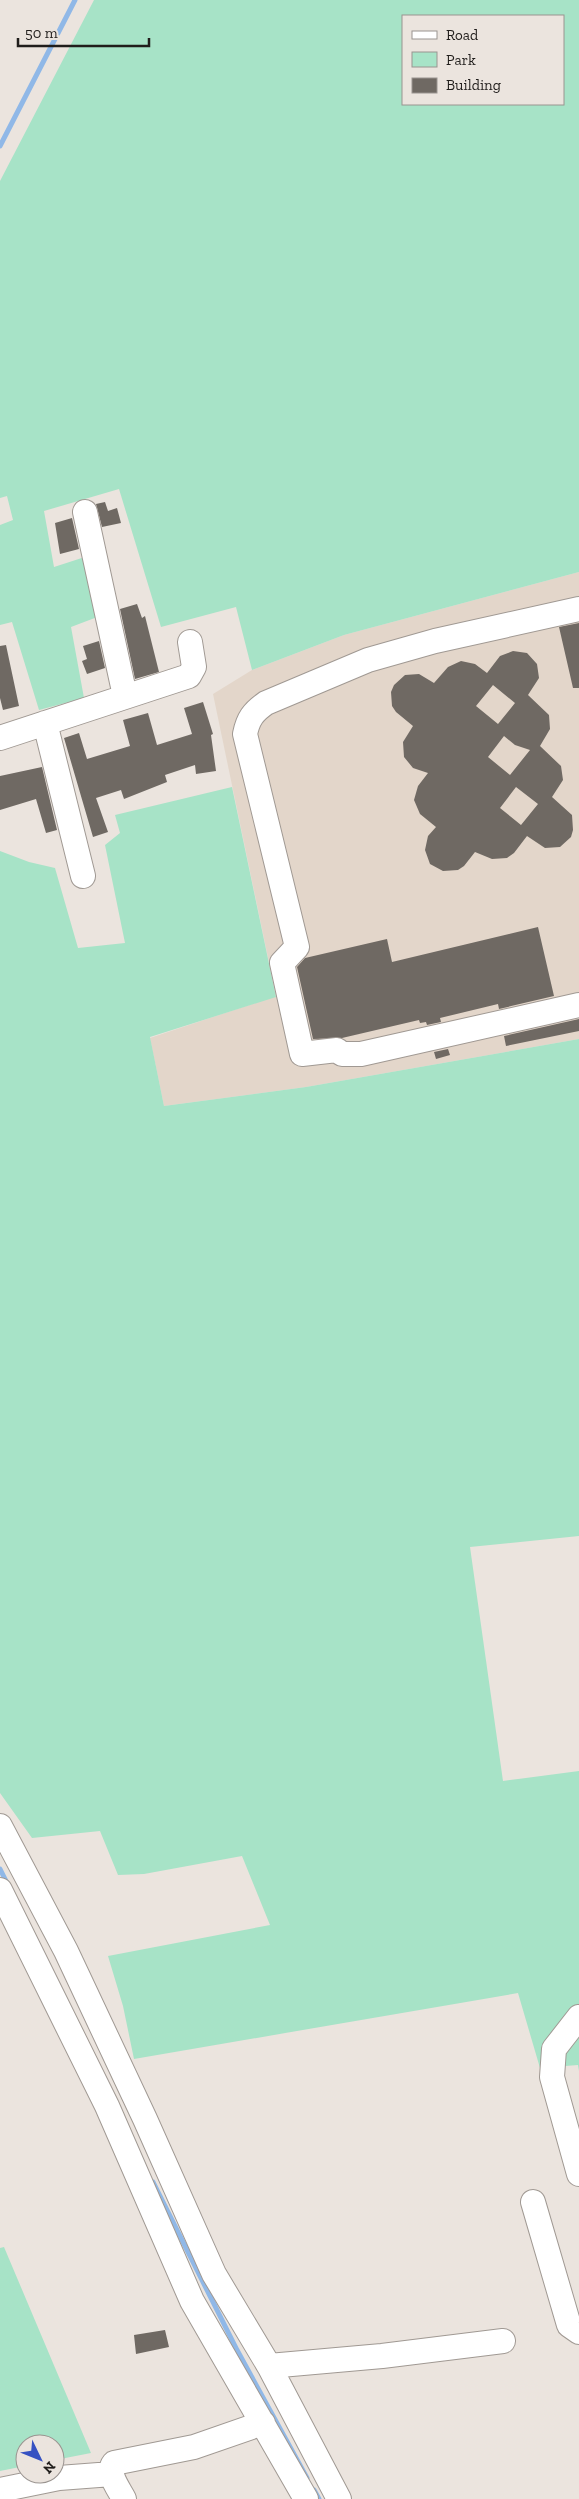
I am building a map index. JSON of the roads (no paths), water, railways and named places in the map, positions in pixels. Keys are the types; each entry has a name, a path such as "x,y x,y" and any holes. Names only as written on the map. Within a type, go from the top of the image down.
{"street":[{"path":"85,512 125,696"},
{"path":"579,609 435,641 368,660 266,704 248,720 246,734 297,947 282,963 302,1054 337,1050 342,1054 360,1054 579,1005"},
{"path":"0,738 189,676 194,667 190,642"},
{"path":"45,723 83,876"},
{"path":"0,1826 66,1952 124,2108 192,2301 306,2499"},
{"path":"0,1890 124,2108 214,2274 269,2366 339,2499"},
{"path":"579,2017 554,2049 552,2077 579,2174"},
{"path":"532,2202 569,2324 579,2332"},
{"path":"269,2366 382,2356 503,2340"},
{"path":"124,2499 112,2474 111,2468 114,2463 194,2447 263,2422"},
{"path":"0,2490 45,2490 59,2478 112,2474"}],"waterway":[{"path":"0,146 75,0"},
{"path":"0,1869 8,1885"},
{"path":"153,2182 237,2350 307,2478"},
{"path":"314,2490 319,2499"}]}
